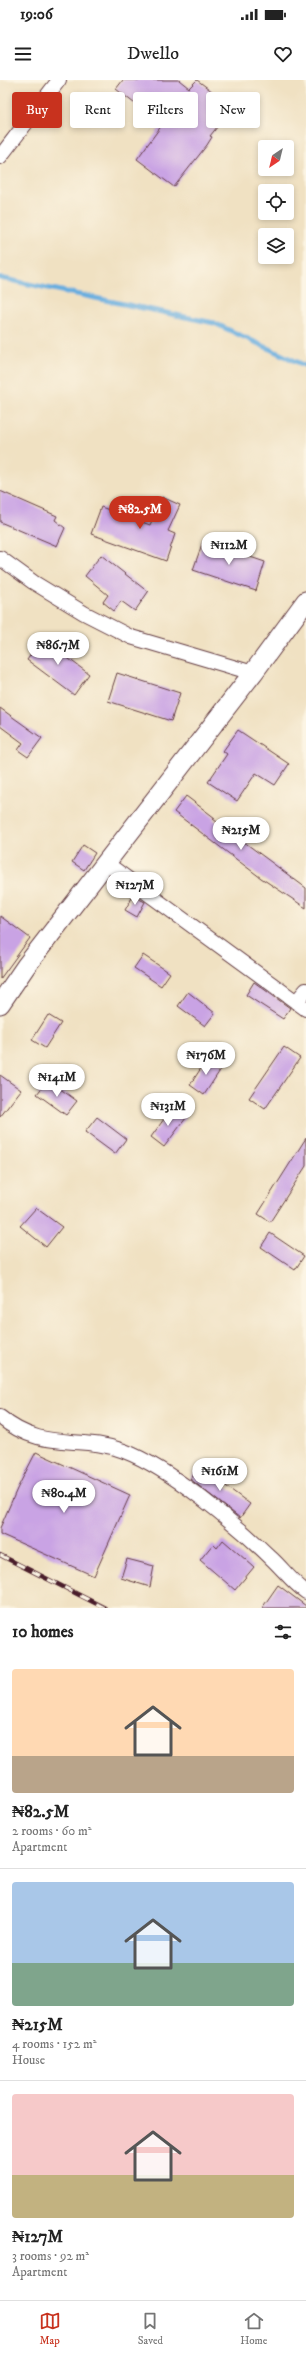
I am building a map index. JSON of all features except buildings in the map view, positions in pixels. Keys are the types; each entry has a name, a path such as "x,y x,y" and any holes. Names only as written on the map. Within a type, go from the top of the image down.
{"street":[{"path":"0,157 59,80"},
{"path":"0,558 33,582 131,637 253,673"},
{"path":"0,1004 26,966 253,673 306,601"},
{"path":"106,863 301,1006 306,990"},
{"path":"0,1417 10,1425 27,1434 52,1441 98,1445 124,1451 159,1469 235,1526 306,1592"}],"waterway":[{"path":"0,278 214,323 306,366"}],"railway":[{"path":"0,1555 105,1608"}]}
